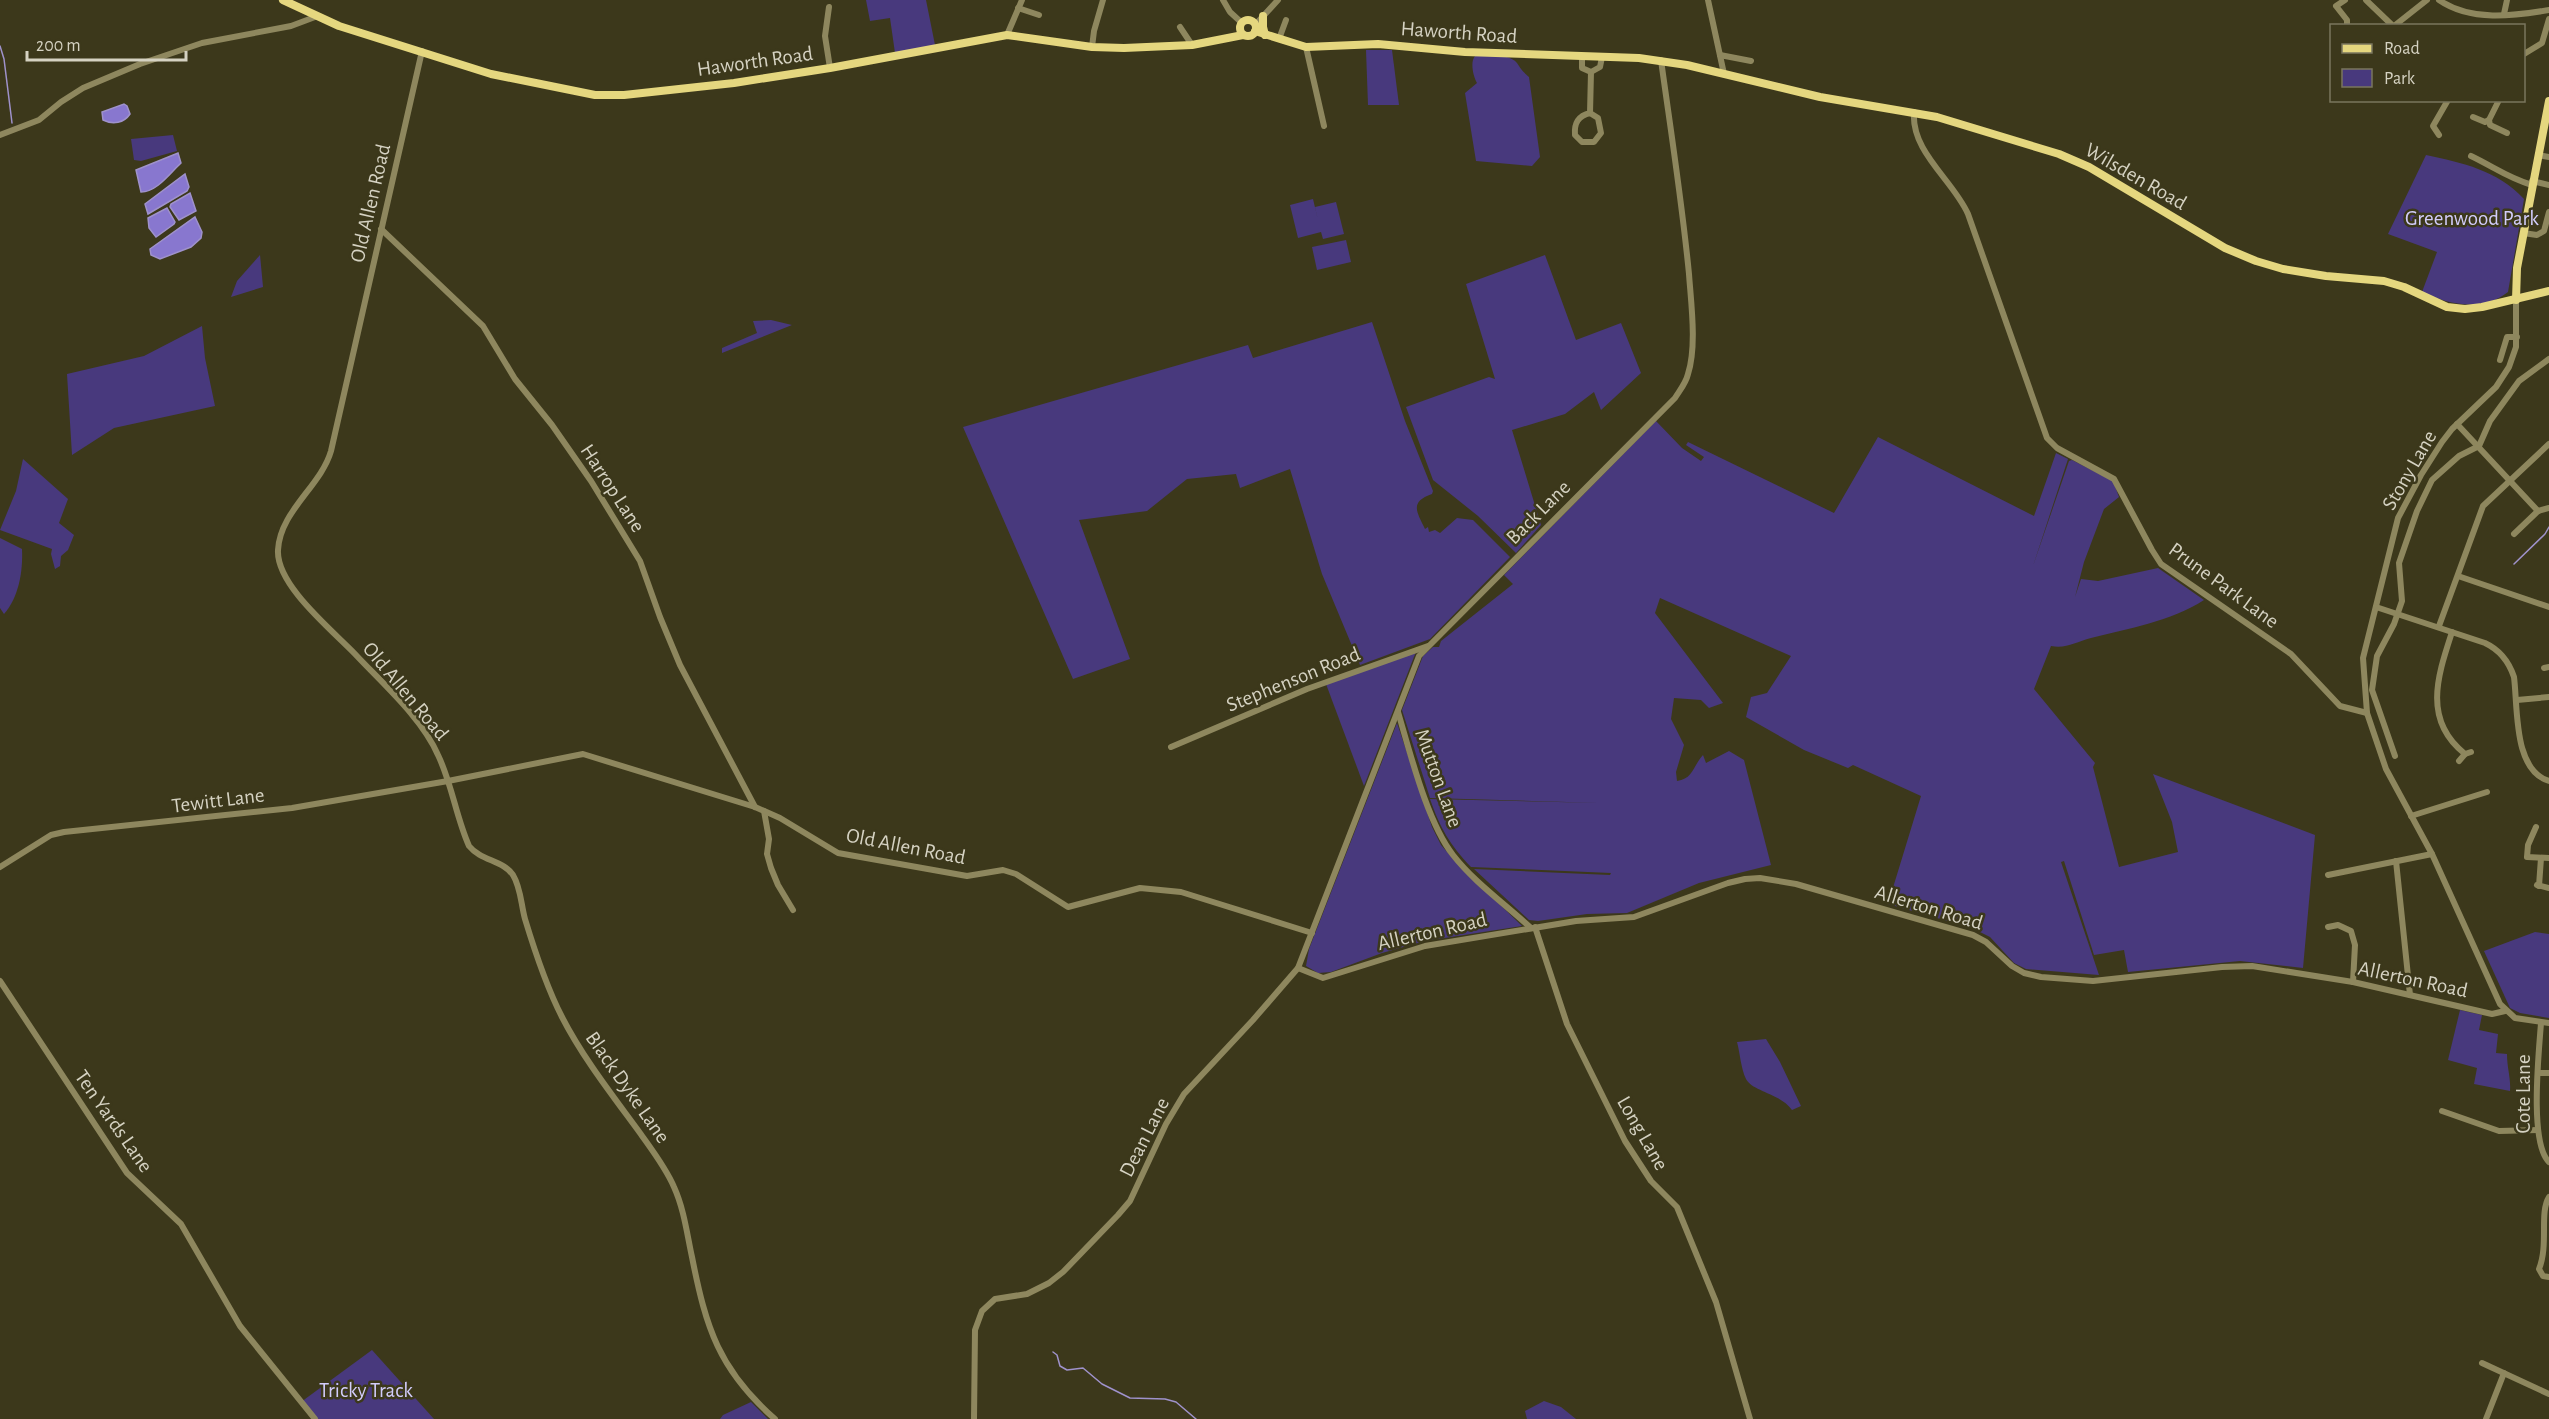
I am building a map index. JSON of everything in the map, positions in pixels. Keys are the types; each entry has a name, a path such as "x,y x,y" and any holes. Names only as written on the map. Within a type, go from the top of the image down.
{"main road":[{"name":"Haworth Road","path":"283,0 315,17 490,74 595,95 624,95 690,88 830,68 1007,35 1092,47 1134,48 1192,45 1243,35 1250,36 1256,28"},
{"path":"1263,16 1265,35"},
{"name":"Haworth Road","path":"1242,23 1250,21 1265,35 1306,47 1378,44 1465,52 1661,60"},
{"path":"1242,23 1240,28 1243,35"},
{"name":"Wilsden Road","path":"1661,60 1820,97 1914,112 2074,160 2206,237 2256,261 2308,274 2384,281 2404,287 2447,307 2473,308 2516,300"},
{"path":"2549,101 2517,268 2516,300 2549,291"}],"street":[{"path":"1007,35 1022,0"},
{"path":"1092,47 1103,0"},
{"path":"1223,0 1230,12 1242,23"},
{"path":"1256,28 1263,16 1278,0"},
{"path":"1708,0 1724,75"},
{"path":"2345,0 2336,6 2347,20 2347,24"},
{"path":"2366,0 2391,24"},
{"path":"2396,24 2427,0"},
{"path":"2439,0 2453,10 2479,16 2549,10"},
{"path":"2504,14 2506,0"},
{"path":"829,7 825,36 830,68"},
{"path":"1018,8 1039,15"},
{"path":"0,135 39,120 74,92 133,67 202,43 291,26 315,17"},
{"path":"2525,53 2542,43 2549,19"},
{"path":"1278,39 1286,20"},
{"path":"1180,27 1192,45"},
{"path":"1306,47 1324,126"},
{"name":"Old Allen Road","path":"422,51 328,460 286,525 280,538 279,556 285,576 296,591 393,694 429,739 440,758 448,781 583,754 755,807 780,818 838,853 967,876 1003,870 1016,874 1068,907 1140,888 1181,892 1312,933"},
{"path":"1720,55 1751,61"},
{"path":"1582,56 1582,68 1591,72"},
{"path":"1591,72 1600,67 1602,57"},
{"name":"Back Lane","path":"1298,968 1419,656 1675,398 1686,379 1691,355 1692,305 1684,220 1661,60"},
{"path":"1590,113 1591,72"},
{"path":"2439,135 2429,126 2447,102"},
{"path":"2498,102 2489,120 2490,125 2507,133"},
{"name":"Prune Park Lane","path":"1914,112 1913,121 1924,150 1952,186 1968,214 2047,438 2056,448 2114,478 2151,550 2161,564 2291,654 2340,706 2367,713"},
{"path":"1590,113 1598,118 1600,133 1594,142 1582,142 1575,135 1575,126 1580,117 1590,113"},
{"path":"2473,117 2485,122 2489,120"},
{"path":"2538,155 2549,157"},
{"path":"2471,156 2495,168 2510,179 2549,184"},
{"path":"2523,232 2537,235 2544,231 2549,213"},
{"name":"Harrop Lane","path":"381,229 483,326 515,379 552,424 591,480 640,561 680,665 755,807"},
{"name":"Stony Lane","path":"2367,713 2363,658 2398,518 2442,442 2503,378 2514,356 2517,337 2516,300"},
{"path":"2500,360 2507,337 2517,337"},
{"path":"2395,756 2372,690 2377,657 2402,601 2399,563 2417,511 2432,480 2459,456 2479,446 2490,421 2519,381 2549,359"},
{"path":"2457,424 2538,511"},
{"path":"2439,626 2483,506 2509,479 2549,444"},
{"path":"2514,534 2538,511 2549,509"},
{"path":"2458,576 2549,607"},
{"path":"2376,608 2439,626 2492,647 2505,659 2514,677 2525,762 2536,775 2549,781"},
{"path":"2452,632 2436,691 2441,722 2446,733 2468,753 2459,761"},
{"name":"Stephenson Road","path":"1171,747 1307,689 1428,646"},
{"path":"2517,700 2549,697"},
{"name":"Mutton Lane","path":"1398,711 1415,768 1443,840 1454,856 1533,927"},
{"path":"2367,713 2386,769 2432,854 2505,1011"},
{"name":"Tewitt Lane","path":"0,867 51,835 64,832 292,808 448,781"},
{"name":"Black Dyke Lane","path":"448,781 469,846 480,856 504,866 516,882 533,943 562,1017 580,1049 648,1145 674,1187 682,1210 697,1284 716,1347 746,1390 775,1419"},
{"path":"2411,816 2487,792"},
{"path":"764,811 769,839 767,854 771,868 793,910"},
{"path":"2536,827 2528,845 2527,857 2549,858"},
{"path":"2328,875 2432,854"},
{"path":"2541,858 2538,885 2549,888"},
{"path":"2396,861 2410,995"},
{"name":"Allerton Road","path":"1298,968 1323,978 1425,946 1576,921 1634,917 1728,883 1760,878 1796,884 1973,935 1986,942 2012,966 2024,973 2041,977 2093,981 2222,967 2252,966 2353,982 2492,1014 2505,1011 2515,1018 2549,1023"},
{"path":"2328,927 2338,926 2351,931 2355,945 2353,982"},
{"name":"Long Lane","path":"1533,927 1567,1024 1625,1141 1651,1181 1677,1207 1716,1302 1750,1419"},
{"name":"Dean Lane","path":"974,1419 975,1330 977,1320 987,1305 1005,1296 1027,1294 1049,1283 1063,1272 1118,1215 1130,1201 1166,1124 1184,1094 1298,968"},
{"name":"Ten Yards Lane","path":"0,981 127,1173 181,1224 240,1326 315,1419"},
{"name":"Cote Lane","path":"2541,1023 2538,1130 2540,1146 2549,1162"},
{"path":"2538,1073 2549,1073"},
{"path":"2442,1111 2499,1131 2538,1130"},
{"path":"2549,1197 2546,1202 2548,1244 2539,1269 2543,1276 2549,1277"},
{"path":"2482,1363 2549,1394"},
{"path":"2486,1419 2504,1373"}],"green space":[{"path":"866,0 926,0 935,45 895,53 890,18 870,21"},
{"path":"1366,50 1392,50 1399,105 1368,105"},
{"path":"1475,56 1509,58 1517,63 1529,77 1540,157 1532,166 1476,161 1465,93 1477,83 1473,69"},
{"path":"173,135 177,151 141,161 134,160 131,139"},
{"name":"Greenwood Park","path":"2426,155 2491,174 2514,189 2524,199 2508,292 2498,298 2488,302 2466,304 2432,297 2422,292 2437,252 2388,234"},
{"path":"1313,199 1318,220 1315,207 1336,202 1344,234 1323,239 1321,232 1298,238 1290,205"},
{"path":"1346,240 1351,262 1317,270 1312,247"},
{"path":"260,255 263,287 231,297 237,281"},
{"path":"1545,255 1576,340 1621,323 1641,373 1601,410 1594,392 1565,414 1512,430 1541,525 1516,553 1478,516 1433,480 1406,407 1489,377 1495,379 1466,284"},
{"path":"771,320 792,325 722,353 722,348 757,333 753,321"},
{"path":"1372,322 1405,421 1433,491 1432,494 1420,500 1417,508 1425,529 1428,527 1429,532 1435,530 1440,533 1457,518 1473,520 1510,557 1430,639 1360,665 1322,574 1290,469 1240,488 1236,474 1187,479 1147,511 1079,520 1130,659 1073,679 963,427 1248,345 1253,358"},
{"path":"202,326 205,358 215,406 114,428 72,455 67,374 144,356"},
{"path":"1656,421 1682,448 1701,461 1704,457 1686,445 1688,442 1834,513 1878,437 2034,516 2056,453 2068,459 2033,566 2069,461 2072,460 2113,481 2119,497 2104,509 2084,562 2075,597 2081,579 2098,581 2158,568 2204,600 2191,608 2149,624 2066,646 2051,646 2034,689 2095,763 2093,767 2119,867 2178,852 2172,822 2153,774 2315,835 2303,968 2240,961 2128,972 2124,950 2094,955 2064,861 2061,862 2099,975 2026,969 2014,963 1990,937 1972,928 1888,904 1921,796 1853,765 1848,768 1804,750 1746,717 1751,697 1767,693 1791,656 1660,598 1655,613 1723,703 1709,708 1701,700 1674,698 1671,719 1684,745 1676,772 1677,781 1690,775 1703,755 1706,763 1729,751 1744,760 1771,865 1699,883 1627,913 1587,914 1538,921 1529,920 1474,869 1610,875 1611,873 1471,867 1446,836 1430,799 1602,803 1430,798 1402,710 1423,656 1433,647 1439,647 1441,641 1513,584 1504,575"},
{"path":"23,459 68,499 59,523 74,535 68,550 61,556 60,566 55,569 52,549 0,530 16,491"},
{"path":"0,538 22,549 22,566 17,592 4,614 0,608"},
{"path":"1417,649 1364,786 1326,684"},
{"path":"1397,723 1432,827 1441,845 1522,926 1425,941 1382,953 1331,972 1318,973 1306,966 1309,949"},
{"path":"2535,932 2549,934 2549,1018 2520,1013 2510,1008 2484,951"},
{"path":"2460,1010 2482,1015 2479,1030 2498,1034 2496,1053 2507,1054 2510,1091 2474,1084 2477,1068 2448,1060"},
{"path":"1766,1039 1801,1106 1792,1110 1781,1100 1754,1087 1744,1075 1737,1042"},
{"name":"Tricky Track","path":"372,1350 434,1419 315,1419 301,1402"},
{"path":"1544,1401 1561,1407 1576,1419 1527,1419 1525,1411"},
{"path":"751,1402 768,1419 720,1419 723,1415"}],"shaded area":[{"path":"124,104 130,114 125,119 114,123 103,120 102,112"},
{"path":"178,153 181,163 168,177 152,189 141,192 136,170"},
{"path":"185,174 189,187 187,191 148,214 145,204"},
{"path":"190,193 196,211 179,220 170,207 171,204"},
{"path":"167,208 175,222 156,237 149,228 148,218"},
{"path":"195,217 202,232 201,238 191,247 160,259 151,255 150,249"}],"waterway":[{"path":"0,46 4,59 12,123"},
{"path":"2514,564 2545,534 2549,527"},
{"path":"1053,1352 1057,1355 1060,1366 1067,1370 1083,1368 1102,1384 1130,1398 1165,1399 1176,1402 1196,1419"}]}
